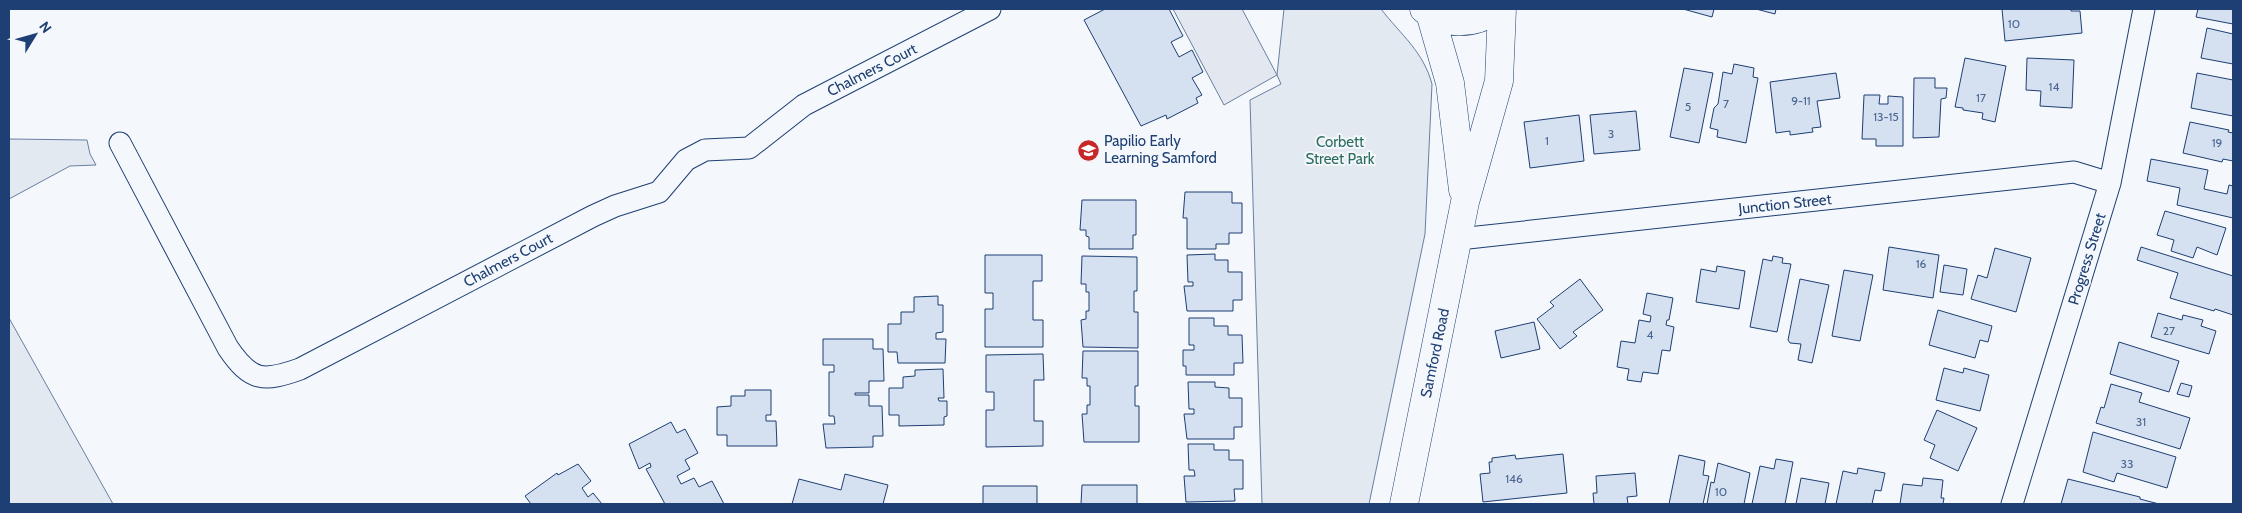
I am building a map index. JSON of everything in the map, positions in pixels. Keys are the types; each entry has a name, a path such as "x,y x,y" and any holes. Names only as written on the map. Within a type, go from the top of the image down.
{"main road":[{"path":"1427,11 1448,21 1468,22 1486,16 1497,9"},
{"name":"Samford Road","path":"1404,504 1465,202 1499,81 1502,9"},
{"name":"Samford Road","path":"1427,11 1450,83 1465,202"}],"street":[{"name":"Chalmers Court","path":"120,143 228,348 247,370 261,378 276,378 300,369 593,216 614,206 659,192 686,160 705,150 749,148 804,105 990,9"},
{"name":"Progress Street","path":"2012,504 2110,183 2144,9"},
{"name":"Junction Street","path":"1458,240 2074,172 2110,183"}],"green space":[{"name":"Corbett Street Park","path":"1284,9 1381,9 1411,44 1423,62 1432,84 1425,234 1369,504 1262,504 1250,100 1281,84 1277,75"},
{"path":"9,139 87,140 90,154 96,165 70,166 9,199"},
{"path":"9,318 113,504 9,504"}],"shaded area":[{"path":"1173,9 1242,9 1277,75 1224,105"}],"building":[{"path":"1105,9 1169,9 1183,36 1171,42 1179,57 1192,50 1203,72 1192,78 1202,95 1196,98 1198,103 1167,119 1166,115 1141,126 1084,20"},
{"path":"1683,9 1714,9 1712,17"},
{"path":"1756,9 1776,9 1775,14"},
{"path":"2002,9 2071,9 2071,11 2080,11 2082,33 2005,41"},
{"path":"2198,9 2233,9 2233,24 2196,17"},
{"path":"2207,28 2233,34 2233,64 2201,58"},
{"path":"1965,58 2006,66 1995,122 1982,119 1983,113 1955,107"},
{"path":"2027,58 2074,60 2072,108 2040,106 2041,91 2026,90"},
{"path":"1734,64 1754,68 1753,77 1758,78 1746,143 1717,137 1718,130 1710,128 1714,108 1718,104 1723,72 1732,74"},
{"path":"1684,68 1713,73 1699,143 1670,137"},
{"path":"1836,73 1840,98 1817,101 1821,127 1812,128 1813,132 1790,135 1790,131 1776,133 1770,82"},
{"path":"2197,73 2233,80 2233,116 2191,108"},
{"path":"1914,78 1935,78 1935,88 1947,88 1946,98 1941,99 1939,137 1913,138"},
{"path":"1864,95 1880,95 1879,104 1888,104 1888,96 1903,97 1903,146 1876,146 1876,139 1862,139"},
{"path":"1636,111 1640,150 1594,154 1590,115"},
{"path":"1579,115 1584,161 1530,168 1524,122"},
{"path":"2190,122 2229,130 2228,132 2233,133 2233,161 2223,159 2222,162 2183,153"},
{"path":"2151,159 2208,170 2204,189 2227,194 2229,185 2233,186 2233,218 2177,205 2180,188 2147,181"},
{"path":"1185,192 1232,192 1232,203 1242,203 1242,233 1229,233 1229,244 1216,244 1216,249 1187,249 1187,218 1183,218"},
{"path":"1082,200 1136,200 1136,235 1133,235 1133,249 1089,249 1089,237 1086,236 1086,230 1080,230"},
{"path":"2165,211 2226,228 2217,255 2197,247 2193,258 2171,251 2174,240 2157,235"},
{"path":"1889,247 1939,255 1933,298 1883,290"},
{"path":"2141,247 2233,276 2233,315 2170,298 2178,273 2137,260"},
{"path":"1995,248 2031,258 2016,312 1971,299 1978,275 1987,278"},
{"path":"1215,254 1215,260 1228,260 1228,272 1242,272 1242,300 1233,300 1233,311 1187,311 1184,286 1193,286 1193,282 1188,282 1187,255"},
{"path":"985,255 1042,255 1042,281 1033,281 1033,320 1043,320 1043,347 985,347 985,309 993,309 993,293 985,293"},
{"path":"1082,256 1137,257 1137,291 1134,291 1134,312 1138,312 1138,348 1083,347 1081,320 1086,319 1086,311 1089,311 1089,292 1086,292 1086,284 1081,284"},
{"path":"1773,256 1783,258 1782,263 1791,264 1777,332 1750,327 1763,259 1772,261"},
{"path":"1944,265 1967,269 1963,295 1940,292"},
{"path":"1717,266 1745,271 1739,309 1696,302 1701,269 1716,272"},
{"path":"1844,270 1873,275 1860,341 1832,336"},
{"path":"1580,279 1603,310 1573,332 1577,336 1560,349 1537,319 1554,306 1550,302"},
{"path":"1800,279 1829,285 1812,363 1798,360 1801,344 1790,343 1788,340"},
{"path":"1647,293 1673,298 1669,320 1667,320 1666,325 1674,327 1670,351 1662,350 1658,374 1643,372 1641,382 1627,380 1629,369 1617,367 1621,341 1635,343 1639,320 1650,322 1651,316 1643,314"},
{"path":"938,296 938,305 943,305 943,332 936,333 936,339 946,339 945,363 898,363 897,352 888,352 888,324 901,324 901,312 914,312 914,297"},
{"path":"1938,310 1992,326 1988,342 1980,340 1975,358 1929,345"},
{"path":"2158,313 2182,320 2183,315 2203,320 2201,326 2216,331 2209,354 2151,337"},
{"path":"1189,318 1214,318 1214,326 1228,326 1228,335 1242,335 1243,363 1234,363 1234,375 1186,375 1186,366 1183,366 1183,350 1194,350 1194,345 1189,345"},
{"path":"1534,322 1540,349 1501,358 1495,331"},
{"path":"823,339 873,339 873,349 883,349 884,381 869,381 869,393 855,393 855,395 869,395 869,406 882,406 883,436 873,436 873,447 826,448 823,424 835,424 834,416 829,416 829,372 834,372 834,365 823,365"},
{"path":"2119,342 2179,361 2169,392 2110,374"},
{"path":"1083,351 1138,351 1138,386 1135,386 1135,406 1139,406 1139,442 1084,442 1082,414 1087,414 1087,405 1090,405 1090,386 1087,386 1087,378 1082,378"},
{"path":"1043,354 1044,380 1034,380 1034,421 1043,421 1043,446 986,447 986,410 994,410 994,392 986,392 986,355"},
{"path":"1944,368 1963,373 1964,368 1989,375 1980,411 1936,400"},
{"path":"943,369 944,398 938,398 939,401 947,401 947,416 944,417 944,425 899,426 899,415 889,415 889,388 903,388 903,377 915,376 915,370"},
{"path":"1188,382 1215,382 1215,387 1229,388 1229,398 1242,398 1242,427 1234,427 1234,439 1187,439 1184,414 1194,414 1194,409 1189,409"},
{"path":"2181,383 2192,386 2189,397 2177,394"},
{"path":"2111,384 2142,393 2139,402 2190,418 2180,449 2096,423 2101,407 2104,408"},
{"path":"745,390 771,390 771,415 766,415 766,421 776,421 777,446 727,446 727,435 717,435 717,407 731,406 731,396 745,396"},
{"path":"1937,410 1977,428 1958,471 1930,458 1935,445 1924,440"},
{"path":"671,422 677,433 685,429 698,453 685,460 690,469 677,476 681,484 694,478 699,487 712,481 724,504 665,504 646,469 651,467 650,463 639,469 629,444"},
{"path":"2093,432 2176,457 2167,488 2117,473 2114,482 2083,472"},
{"path":"1188,444 1214,444 1214,450 1229,450 1229,460 1243,460 1243,489 1234,489 1235,501 1186,502 1184,476 1195,476 1194,470 1189,470"},
{"path":"1563,454 1567,493 1483,502 1480,474 1490,473 1489,462 1492,462 1492,458 1515,455 1516,459"},
{"path":"1679,455 1705,461 1703,475 1709,476 1703,504 1669,504"},
{"path":"1776,459 1793,462 1785,504 1752,504 1760,466 1774,469"},
{"path":"1718,463 1750,473 1744,504 1707,504 1711,482 1714,483"},
{"path":"578,464 591,481 582,488 588,497 593,493 602,504 531,504 525,496 557,473 558,475"},
{"path":"1858,468 1885,473 1881,491 1875,490 1872,504 1836,504 1843,471 1857,474"},
{"path":"1635,473 1637,496 1627,497 1628,504 1594,504 1593,493 1597,493 1596,476"},
{"path":"845,474 888,485 883,504 792,504 799,479 841,490"},
{"path":"1801,478 1829,483 1825,504 1796,504"},
{"path":"1923,478 1943,480 1941,498 1944,498 1943,504 1900,504 1903,484 1922,486"},
{"path":"2068,479 2140,497 2140,499 2159,504 2061,504"},
{"path":"1082,485 1137,485 1137,504 1081,504"},
{"path":"983,486 1037,486 1037,504 983,504"}],"place":[{"name":"Papilio Early Learning Samford","path":"1088,150"}]}
